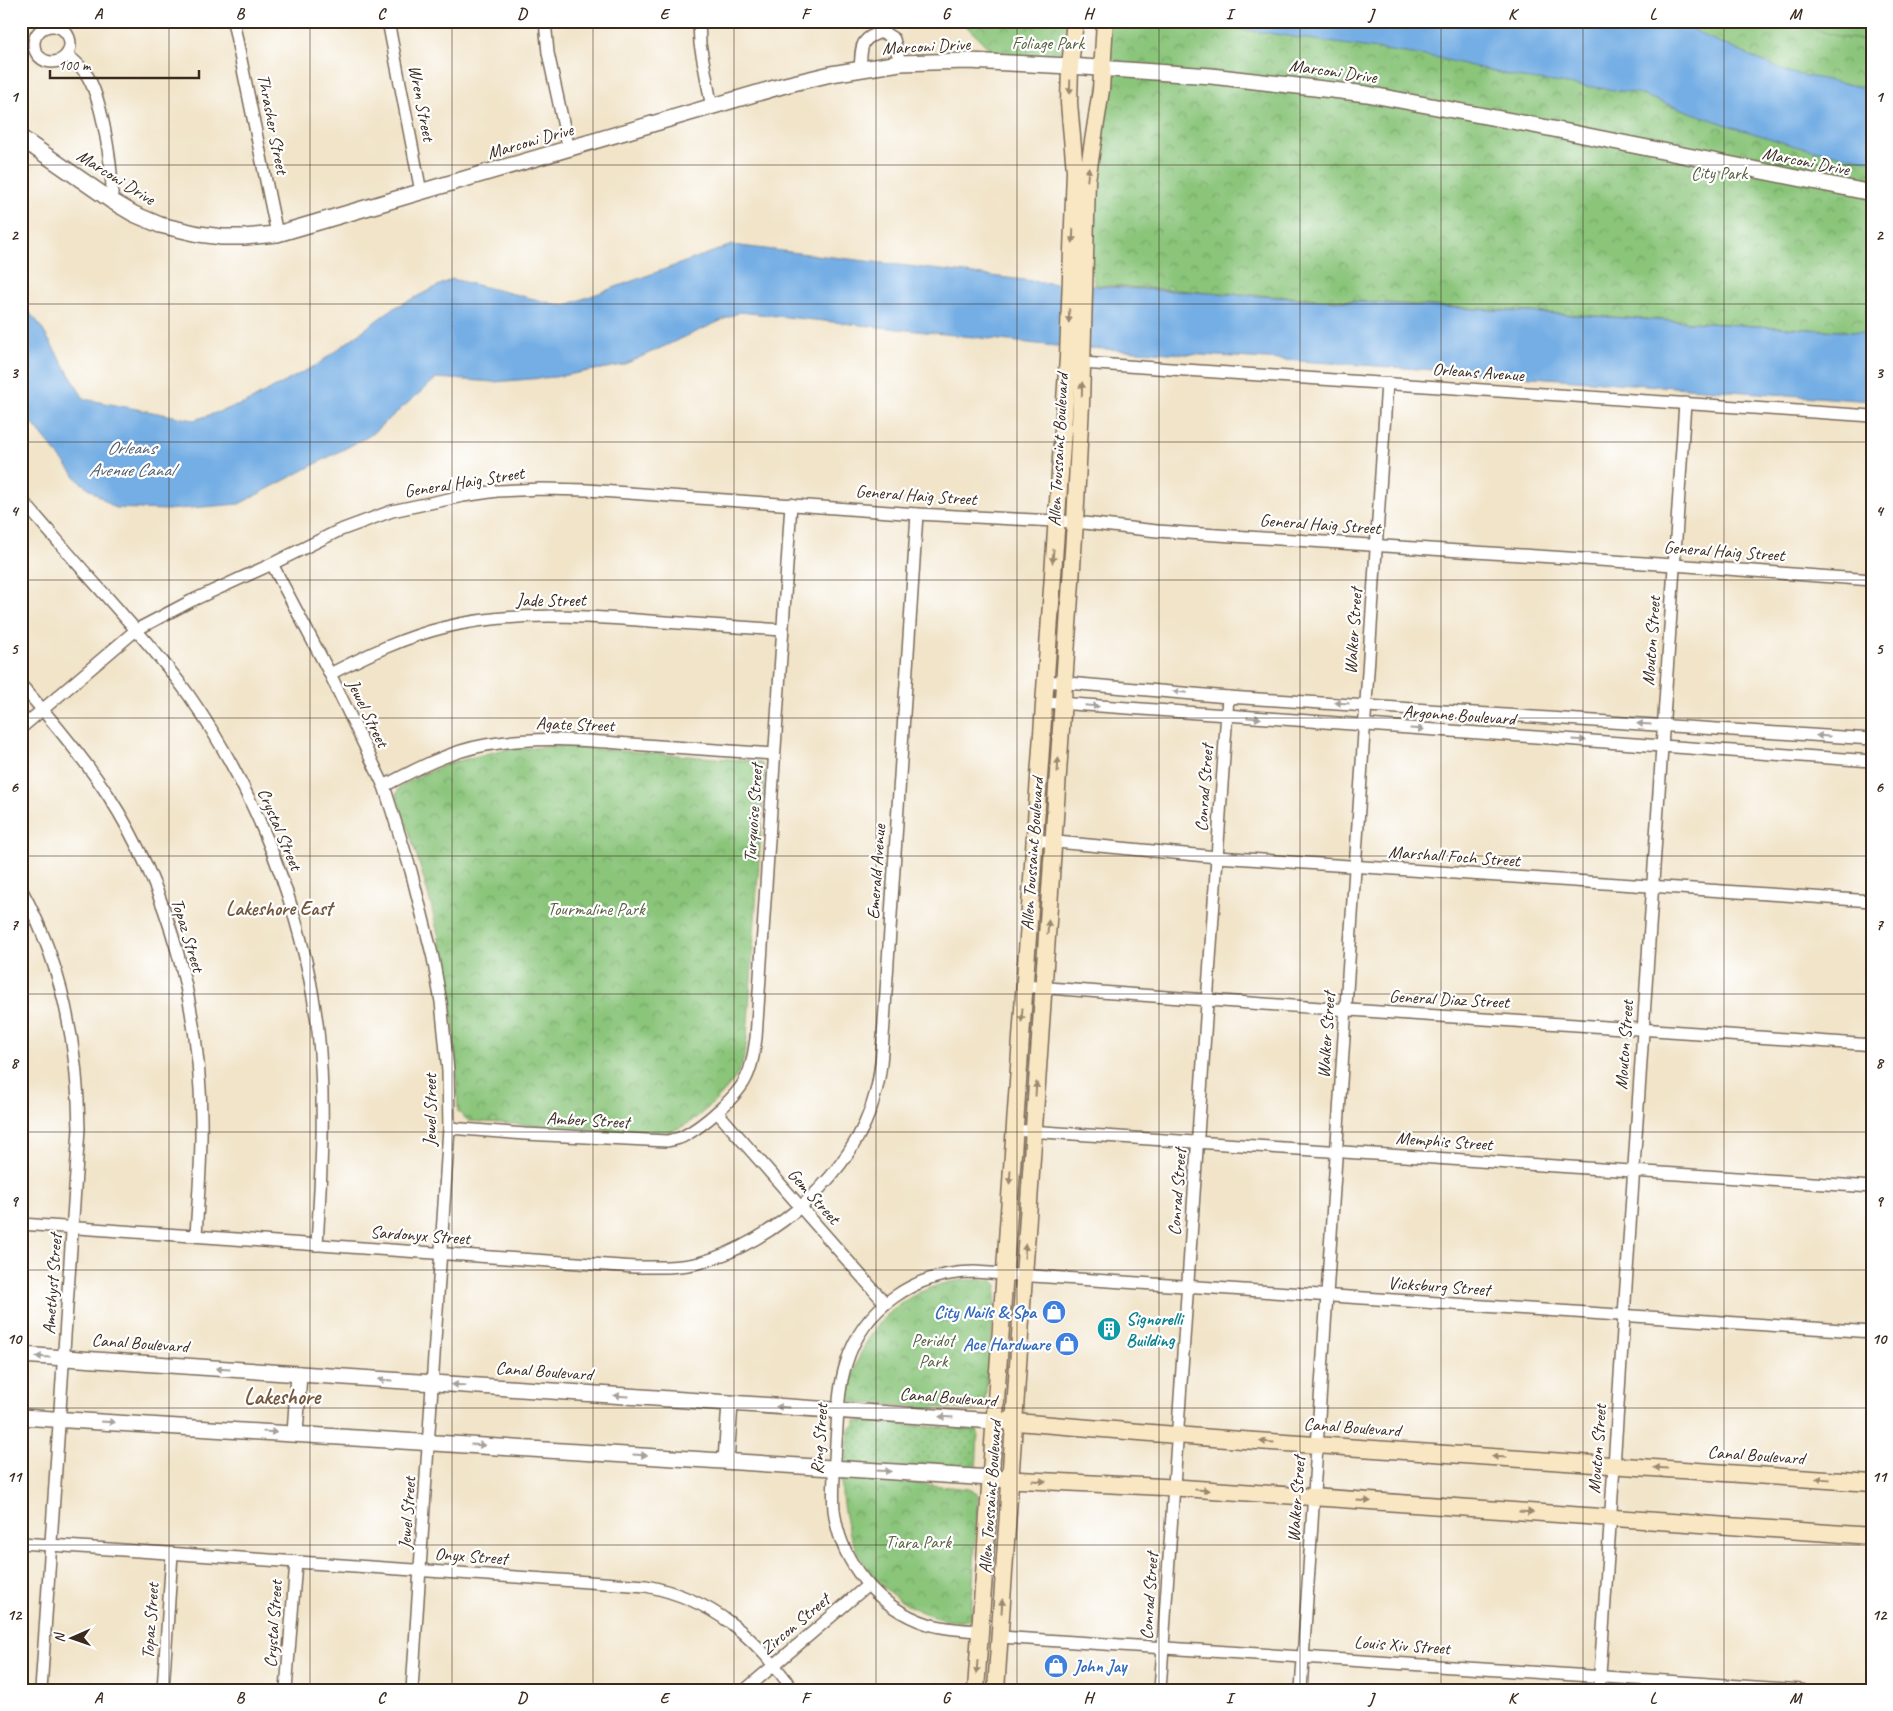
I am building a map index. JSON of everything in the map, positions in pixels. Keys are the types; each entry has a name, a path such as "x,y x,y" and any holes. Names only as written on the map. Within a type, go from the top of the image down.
{"main road":[{"name":"Allen Toussaint Boulevard","path":"996,1690 1020,1362 1080,421 1077,359 1075,171 1069,103 1070,66 1075,21"},
{"name":"Allen Toussaint Boulevard","path":"1077,275 1090,152 1100,99 1105,21"},
{"name":"Allen Toussaint Boulevard","path":"976,1690 1062,420 1077,359"},
{"path":"1062,420 1080,421"},
{"path":"1008,1200 1029,1201"},
{"path":"998,1360 1020,1362"},
{"name":"Canal Boulevard","path":"994,1421 1177,1436 1872,1483"},
{"path":"991,1478 1174,1488 1872,1536"},
{"path":"985,1562 1005,1564"}],"street":[{"name":"Thrasher Street","path":"233,21 277,234"},
{"name":"Wren Street","path":"388,21 422,192"},
{"path":"545,21 548,53 569,150"},
{"path":"699,21 700,44 712,108"},
{"path":"860,70 863,44 871,35 883,32 894,39 900,63"},
{"path":"67,55 87,75 95,91 109,157 113,184 112,201"},
{"name":"Marconi Drive","path":"21,138 112,201 134,214 160,225 199,234 229,237 277,234 569,150 785,85 900,63 968,61 1212,76 1367,94 1533,124 1872,193"},
{"name":"Orleans Avenue","path":"1077,359 1387,383 1872,416"},
{"name":"Walker Street","path":"1300,1690 1387,383"},
{"name":"Mouton Street","path":"1599,1690 1685,403"},
{"name":"General Haig Street","path":"21,728 136,630 191,601 338,531 392,512 427,503 497,491 587,490 918,514 1075,522 1157,530 1872,580"},
{"name":"Crystal Street","path":"21,499 158,654 188,694 213,732 230,763 261,824 274,856 290,903 312,990 318,1031 322,1124 317,1245"},
{"name":"Turquoise Street","path":"717,1112 735,1095 743,1083 752,1062 756,1038 791,504"},
{"name":"Emerald Avenue","path":"801,1207 842,1163 855,1143 875,1095 880,1074 918,514"},
{"name":"Jewel Street","path":"272,564 330,674 384,786 412,871 433,958 440,1002 448,1071 449,1128 434,1384 412,1690"},
{"name":"Jade Street","path":"330,674 394,643 419,634 454,625 507,617 575,616 783,630"},
{"name":"Argonne Boulevard","path":"1045,681 1228,697 1872,739"},
{"name":"Topaz Street","path":"21,685 80,755 109,797 146,868 175,941 194,1027 199,1073 201,1135 196,1236"},
{"name":"Conrad Street","path":"1160,1690 1228,697"},
{"name":"Argonne Boulevard","path":"1044,702 1872,761"},
{"name":"Agate Street","path":"384,786 417,768 459,752 485,745 542,739 774,754"},
{"name":"Marshall Foch Street","path":"1035,840 1216,857 1872,901"},
{"name":"Amethyst Street","path":"21,889 42,931 65,1004 79,1092 79,1129 73,1228 41,1690"},
{"name":"General Diaz Street","path":"1024,986 1207,1001 1872,1045"},
{"name":"Gem Street","path":"717,1112 886,1303"},
{"name":"Amber Street","path":"449,1128 667,1141 682,1137 717,1112"},
{"name":"Memphis Street","path":"1013,1130 1872,1187"},
{"name":"Sardonyx Street","path":"21,1224 635,1268 667,1268 697,1263 745,1246 763,1236 801,1207"},
{"name":"Ring Street","path":"980,1631 938,1626 916,1619 890,1604 868,1585 848,1556 838,1529 834,1500 838,1410 843,1375 853,1345 867,1322 886,1303 912,1285 942,1274 974,1272 1004,1274"},
{"name":"Vicksburg Street","path":"1004,1274 1872,1332"},
{"name":"Canal Boulevard","path":"21,1356 994,1421"},
{"path":"295,1434 299,1374"},
{"path":"726,1460 730,1404"},
{"path":"21,1417 991,1478"},
{"name":"Onyx Street","path":"21,1543 627,1583 663,1589 688,1597 725,1618 744,1632 775,1664"},
{"name":"Topaz Street","path":"163,1690 172,1554"},
{"name":"Crystal Street","path":"286,1690 296,1562"},
{"name":"Zircon Street","path":"745,1690 868,1585"},
{"name":"Louis Xiv Street","path":"1000,1637 1802,1690"},
{"path":"775,1664 793,1690"}],"green space":[{"name":"Foliage Park","path":"961,21 1066,21 1074,27 1070,66 1004,63"},
{"name":"City Park","path":"1105,21 1872,21 1872,333 1095,285 1084,252"},
{"path":"1793,21 1872,21 1872,39 1842,37"},
{"name":"Tourmaline Park","path":"558,746 755,761 762,764 765,772 747,1037 743,1059 734,1079 711,1105 682,1127 671,1131 647,1133 469,1121 458,1112 450,996 443,955 426,886 396,795 399,788 419,776 450,763 501,750"},
{"name":"Peridot Park","path":"962,1280 992,1280 997,1285 985,1400 981,1407 974,1410 855,1403 848,1400 860,1355 870,1336 883,1319 899,1305 917,1294 938,1285"},
{"path":"855,1421 976,1430 978,1432 976,1473 846,1464 849,1429 854,1426"},
{"name":"Tiara Park","path":"847,1476 969,1489 976,1492 978,1495 971,1619 954,1621 927,1614 907,1605 889,1592 874,1577 862,1560 846,1521 842,1500 842,1478"}],"water":[{"path":"1200,21 1677,21 1705,36 1787,72 1872,89 1872,161 1798,147 1730,126 1636,93 1516,77 1439,58 1205,24"},
{"name":"Orleans Avenue Canal","path":"732,245 1058,284 1872,333 1872,401 1348,364 1056,346 740,312 623,365 555,377 494,382 437,378 369,436 239,504 166,510 115,508 79,481 21,409 21,304 38,322 84,399 194,420 246,403 318,364 392,309 452,279 563,306"}],"place":[{"name":"City Nails & Spa","path":"1054,1312"},
{"name":"Signorelli Building","path":"1109,1329"},
{"name":"Ace Hardware","path":"1067,1344"},
{"name":"John Jay","path":"1056,1666"}],"district":[{"name":"Lakeshore East","path":"279,908"},
{"name":"Lakeshore","path":"282,1397"}]}
